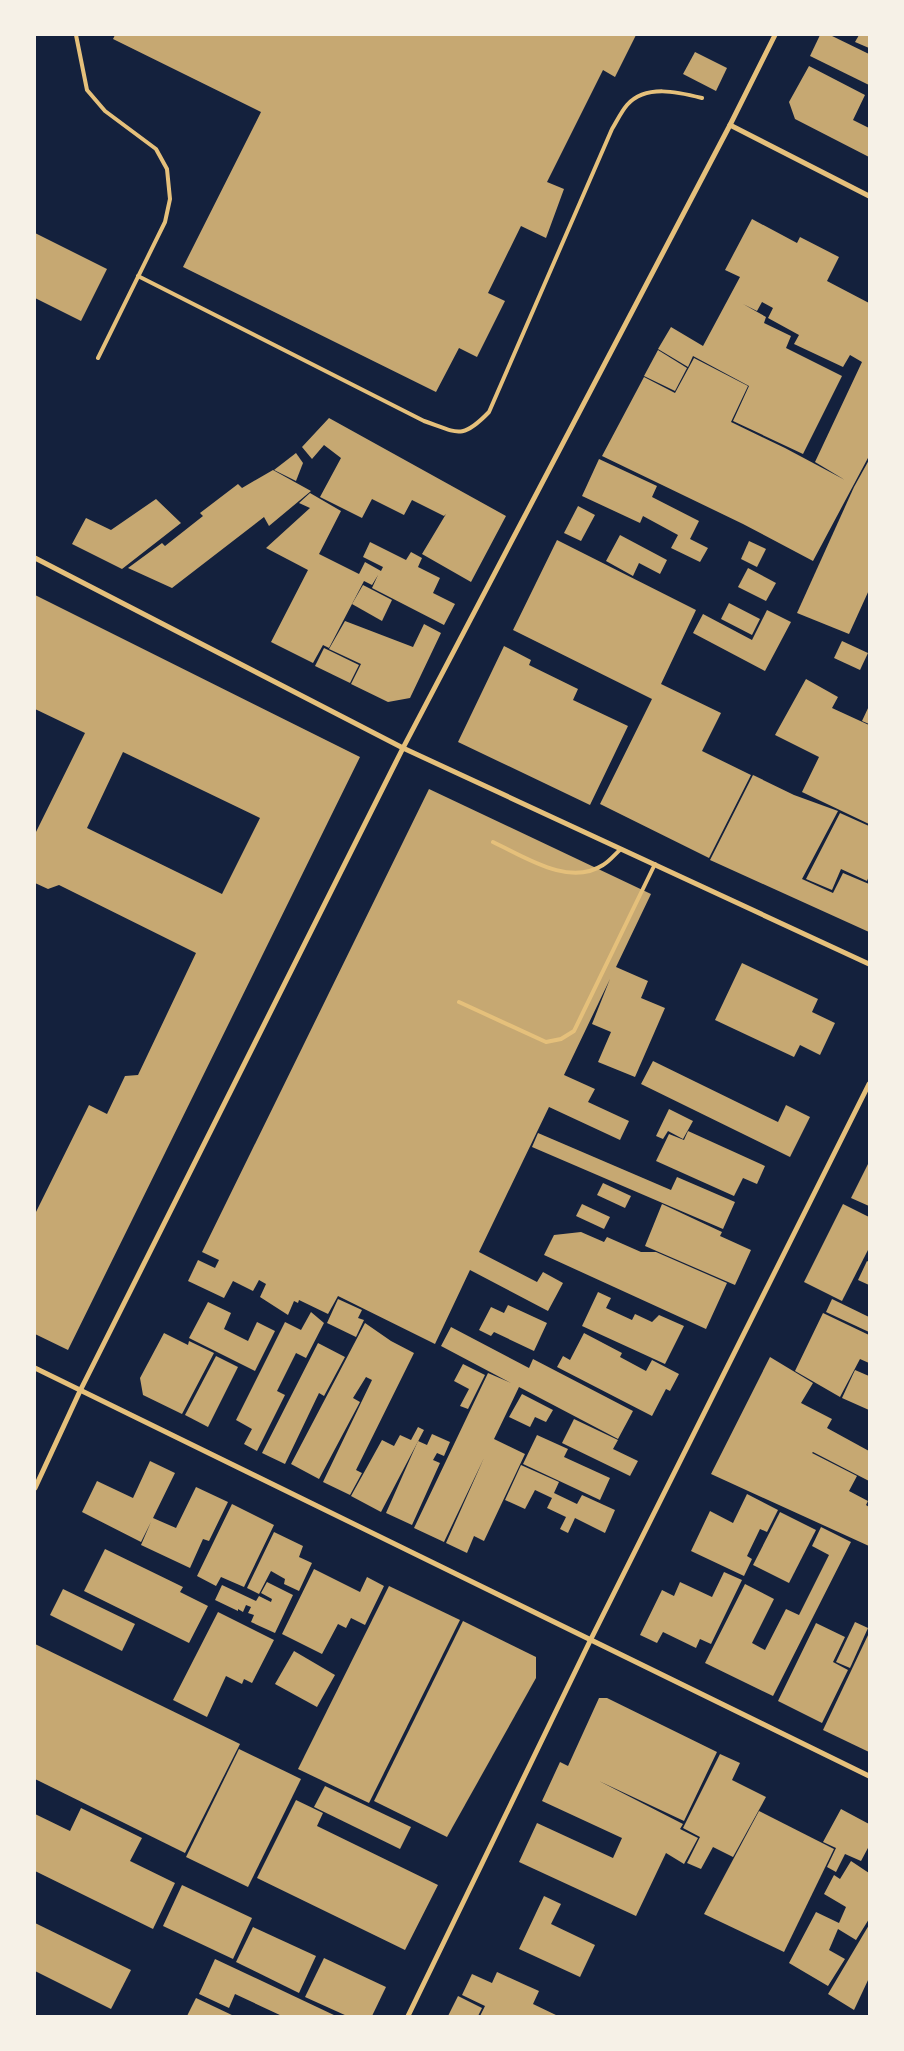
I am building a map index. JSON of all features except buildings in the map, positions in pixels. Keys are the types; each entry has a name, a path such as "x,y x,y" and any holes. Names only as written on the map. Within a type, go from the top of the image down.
{"street":[{"path":"35,1488 80,1391 403,748 730,125 775,35"},
{"path":"730,125 869,196"},
{"path":"35,558 403,748 869,964"},
{"path":"408,2016 591,1639 869,1084"},
{"path":"35,1368 869,1776"}],"lane":[{"path":"76,35 87,90 105,111 156,149 167,170 170,199 165,222 98,358"},
{"path":"138,276 424,421 457,433 465,431 477,424 489,412 612,129 627,105 637,96 652,92 677,92 702,98"},
{"path":"493,842 542,865 567,873 586,872 603,865 621,849"},
{"path":"459,1002 546,1042 561,1039 574,1031 655,864"}]}
